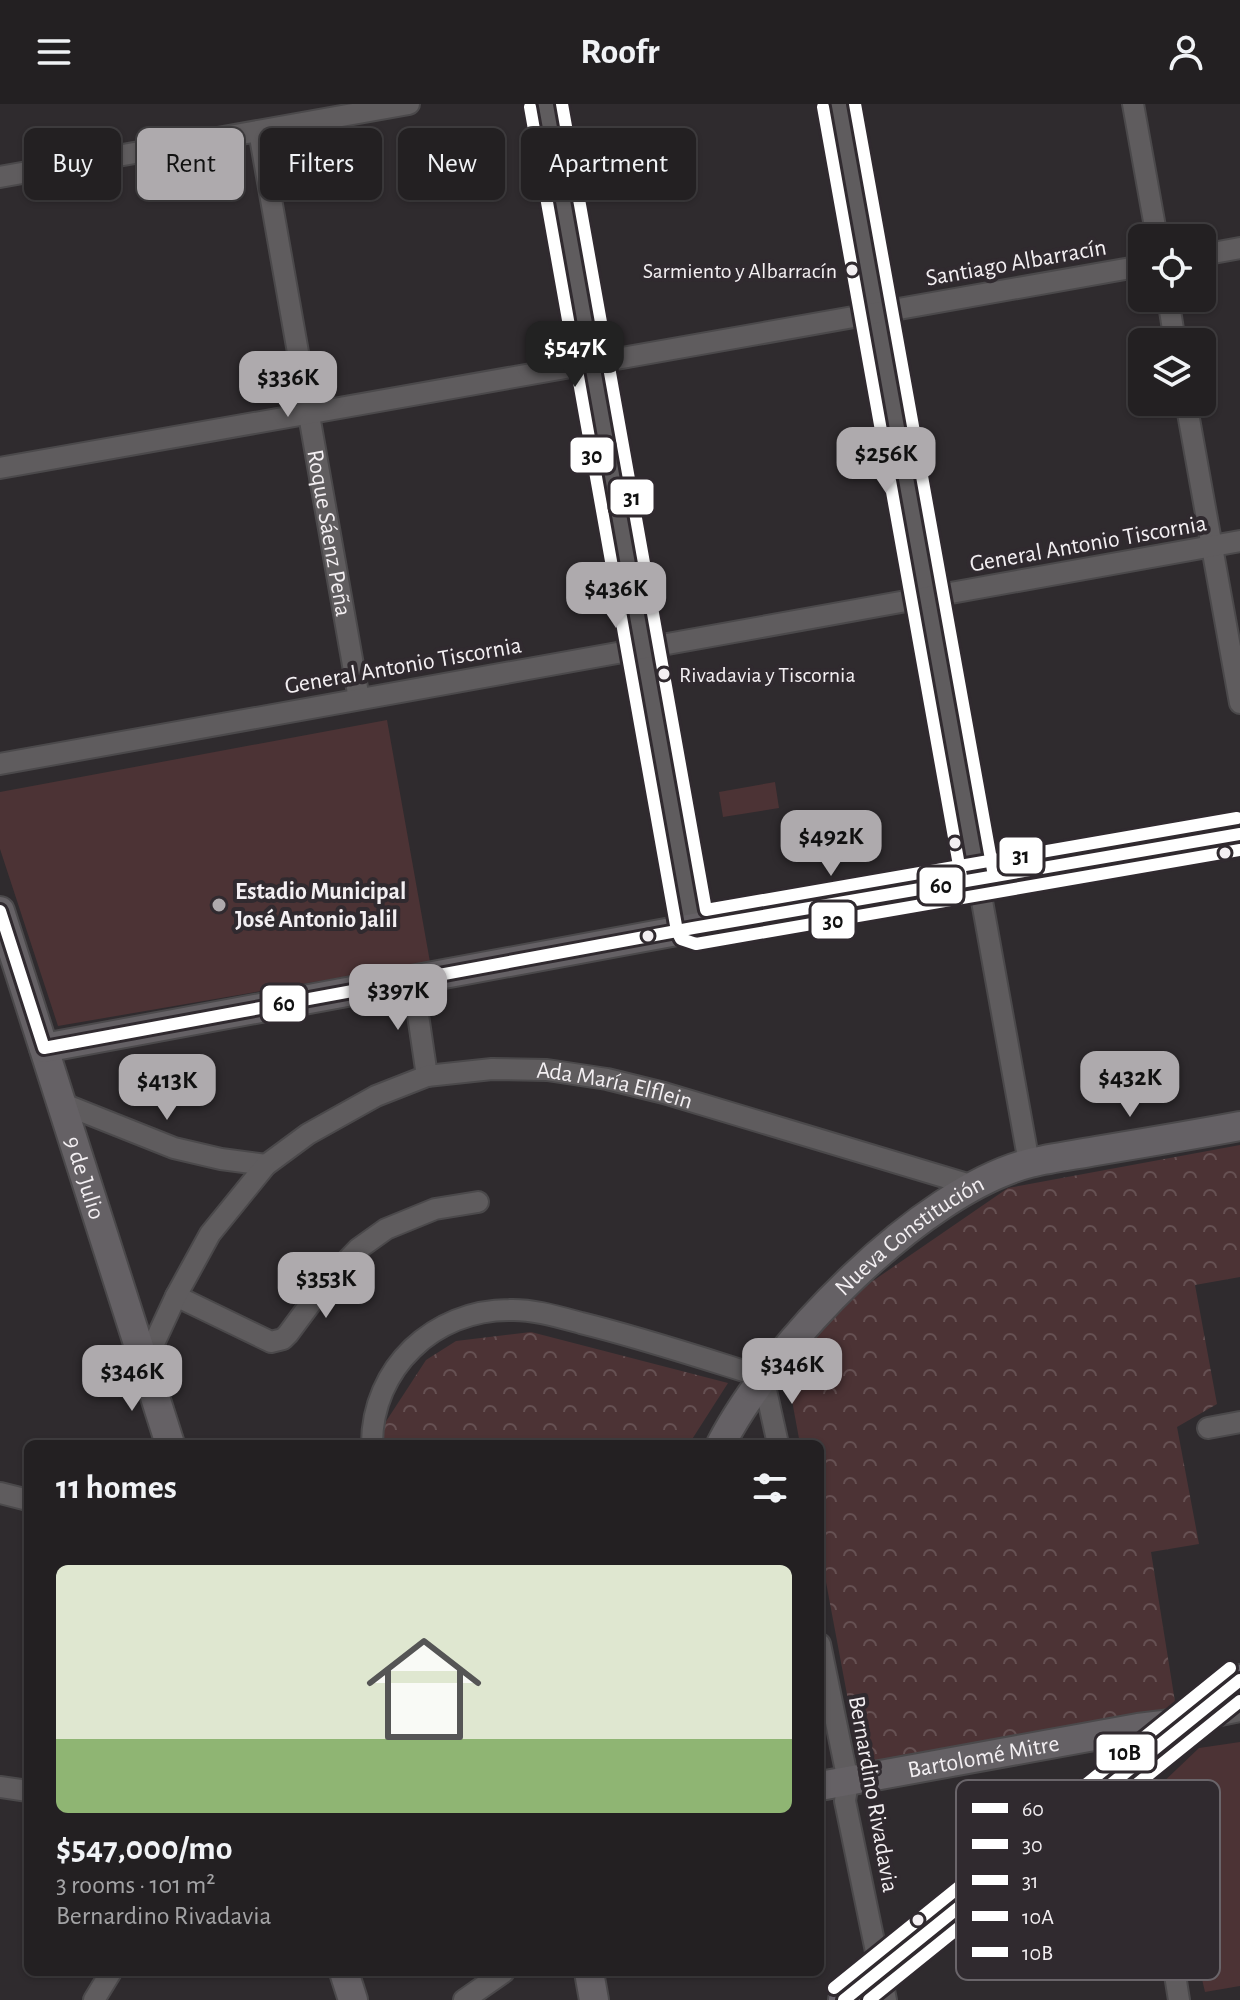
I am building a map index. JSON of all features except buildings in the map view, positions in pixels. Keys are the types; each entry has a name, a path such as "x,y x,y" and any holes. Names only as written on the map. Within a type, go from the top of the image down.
{"main road":[{"path":"1118,1780 1240,1680"},
{"path":"844,2000 883,1985 956,1921"}],"street":[{"path":"0,177 409,104"},
{"path":"546,104 693,928"},
{"path":"839,104 1029,1163 1240,1126"},
{"path":"1133,104 1154,224"},
{"name":"Roque Sáenz Peña","path":"259,131 359,699"},
{"path":"1216,252 1240,248"},
{"name":"Santiago Albarracín","path":"0,468 1128,268"},
{"path":"1189,416 1240,703"},
{"name":"General Antonio Tiscornia","path":"0,764 1240,541"},
{"path":"44,1048 693,928 1240,834"},
{"name":"9 de Julio","path":"0,911 169,1440"},
{"path":"413,981 427,1076"},
{"name":"Ada María Elflein","path":"144,1365 176,1296 210,1234 266,1165 308,1134 376,1096 427,1076 506,1069 547,1070 607,1079 664,1093 974,1186"},
{"path":"61,1103 174,1148 266,1165"},
{"name":"Nueva Constitución","path":"724,1440 763,1377 805,1326 875,1258 921,1219 974,1186 1029,1163"},
{"path":"176,1296 271,1342 278,1341 288,1334 328,1280 358,1249 386,1229 435,1209 478,1202"},
{"path":"373,1440 377,1407 394,1369 407,1351 434,1330 471,1315 510,1309 556,1316 620,1333 763,1377 777,1440"},
{"path":"1208,1428 1240,1422"},
{"path":"0,1493 24,1499"},
{"name":"Bernardino Rivadavia","path":"824,1664 848,1781 845,1801 883,1985"},
{"name":"Bartolomé Mitre","path":"824,1785 1240,1711"},
{"path":"1141,1760 1144,1780"},
{"path":"0,1787 24,1790"},
{"path":"94,2000 109,1976"},
{"path":"345,1976 353,2000"},
{"path":"464,2000 498,1976"},
{"path":"590,1976 594,2000"},
{"path":"1176,1980 1179,2000"}],"green space":[{"name":"Estadio Municipal José Antonio Jalil","path":"387,720 430,962 58,1026 0,849 0,792"},
{"path":"775,782 779,808 723,817 719,792"},
{"path":"1240,1145 1240,1277 1195,1285 1217,1404 1177,1427 1199,1544 1151,1552 1176,1708 860,1764 824,1571 824,1440 799,1440 787,1373 848,1298 1008,1188"},
{"path":"531,1332 728,1383 692,1440 384,1440 383,1426 426,1360 456,1341"},
{"path":"1240,1742 1240,1986 1205,1992 1202,1980 1220,1980 1220,1780 1165,1780 1199,1748"}],"transit line":[{"name":"31","path":"562,104 706,910 1237,818"},
{"name":"31","path":"855,104 994,876"},
{"name":"30","path":"530,107 677,931 681,939 696,944 1240,850"},
{"name":"30","path":"823,107 962,882"},
{"name":"60","path":"44,1048 693,928 1240,834"},
{"name":"60","path":"0,911 44,1048"},
{"name":"10B","path":"1091,1780 1230,1668"},
{"name":"60","path":"1116,1780 1240,1680"},
{"name":"10A","path":"1142,1780 1240,1701"},
{"name":"10B","path":"834,1988 956,1889"},
{"name":"60","path":"844,2000 956,1909"},
{"name":"10A","path":"869,2000 956,1930"}],"place":[{"name":"Sarmiento y Albarracín","path":"852,270"},
{"name":"Rivadavia y Tiscornia","path":"664,674"},
{"name":"Estadio Municipal José Antonio Jalil","path":"219,905"}]}
